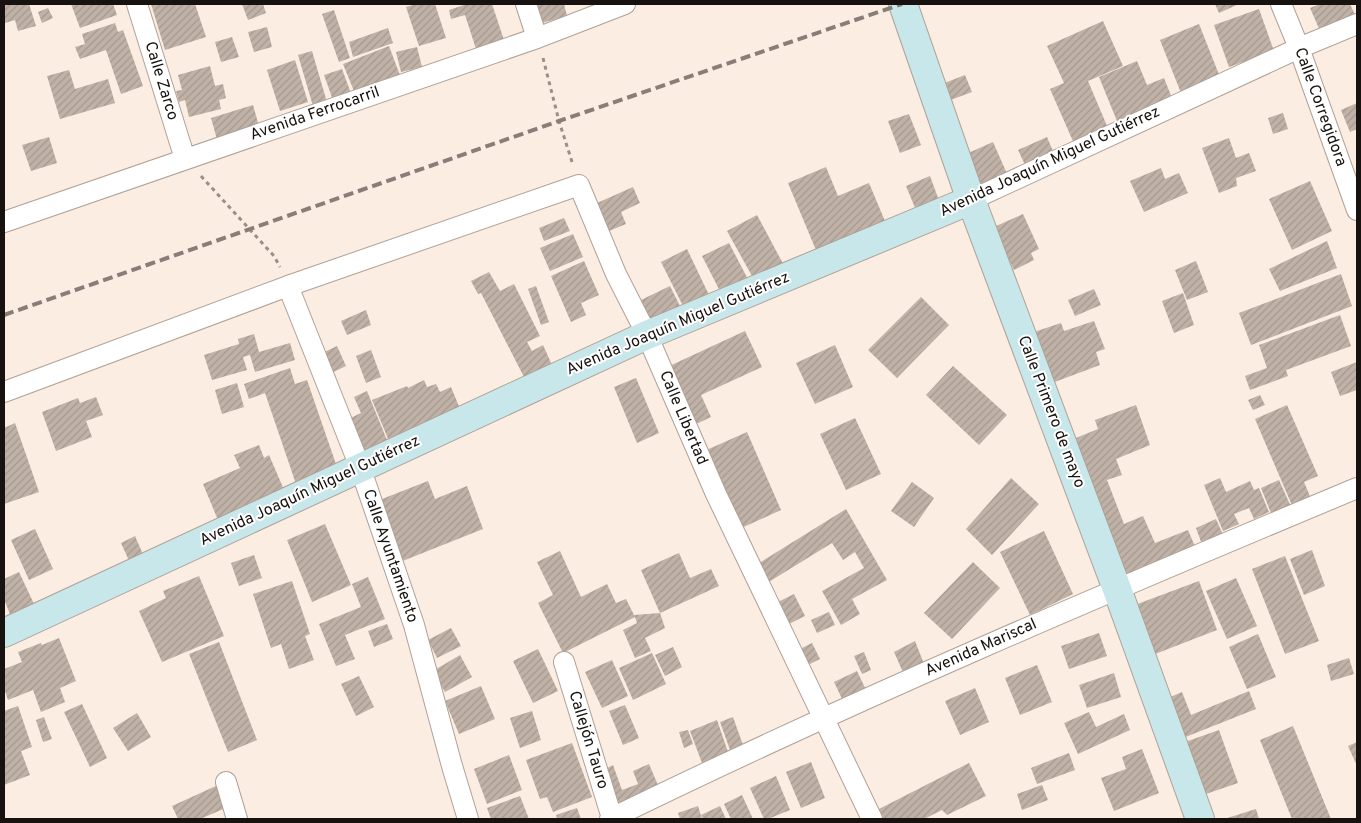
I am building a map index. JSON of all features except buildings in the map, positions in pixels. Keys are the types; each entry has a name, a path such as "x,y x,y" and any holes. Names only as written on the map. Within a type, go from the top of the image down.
{"street":[{"name":"Calle Zarco","path":"137,4 185,159"},
{"path":"526,4 538,38"},
{"name":"Avenida Ferrocarril","path":"4,222 538,38 625,4"},
{"name":"Calle Primero de mayo","path":"903,4 971,200 1117,589 1200,819"},
{"name":"Calle Corregidora","path":"1281,4 1299,48 1357,210"},
{"name":"Avenida Joaquín Miguel Gutiérrez","path":"4,633 647,335 971,200 1299,48 1357,24"},
{"path":"4,392 288,286 579,185"},
{"name":"Calle Libertad","path":"579,185 616,274 647,335 720,503 872,819"},
{"name":"Calle Ayuntamiento","path":"288,286 360,468 414,625 468,819"},
{"name":"Avenida Mariscal","path":"611,819 824,717 1117,589 1357,488"},
{"name":"Callejón Tauro","path":"564,662 611,819"},
{"path":"226,782 237,819"}],"path":[{"path":"538,38 558,121 579,185"},
{"path":"185,159 274,256 288,286"}],"railway":[{"path":"4,315 559,121 902,4"}]}
